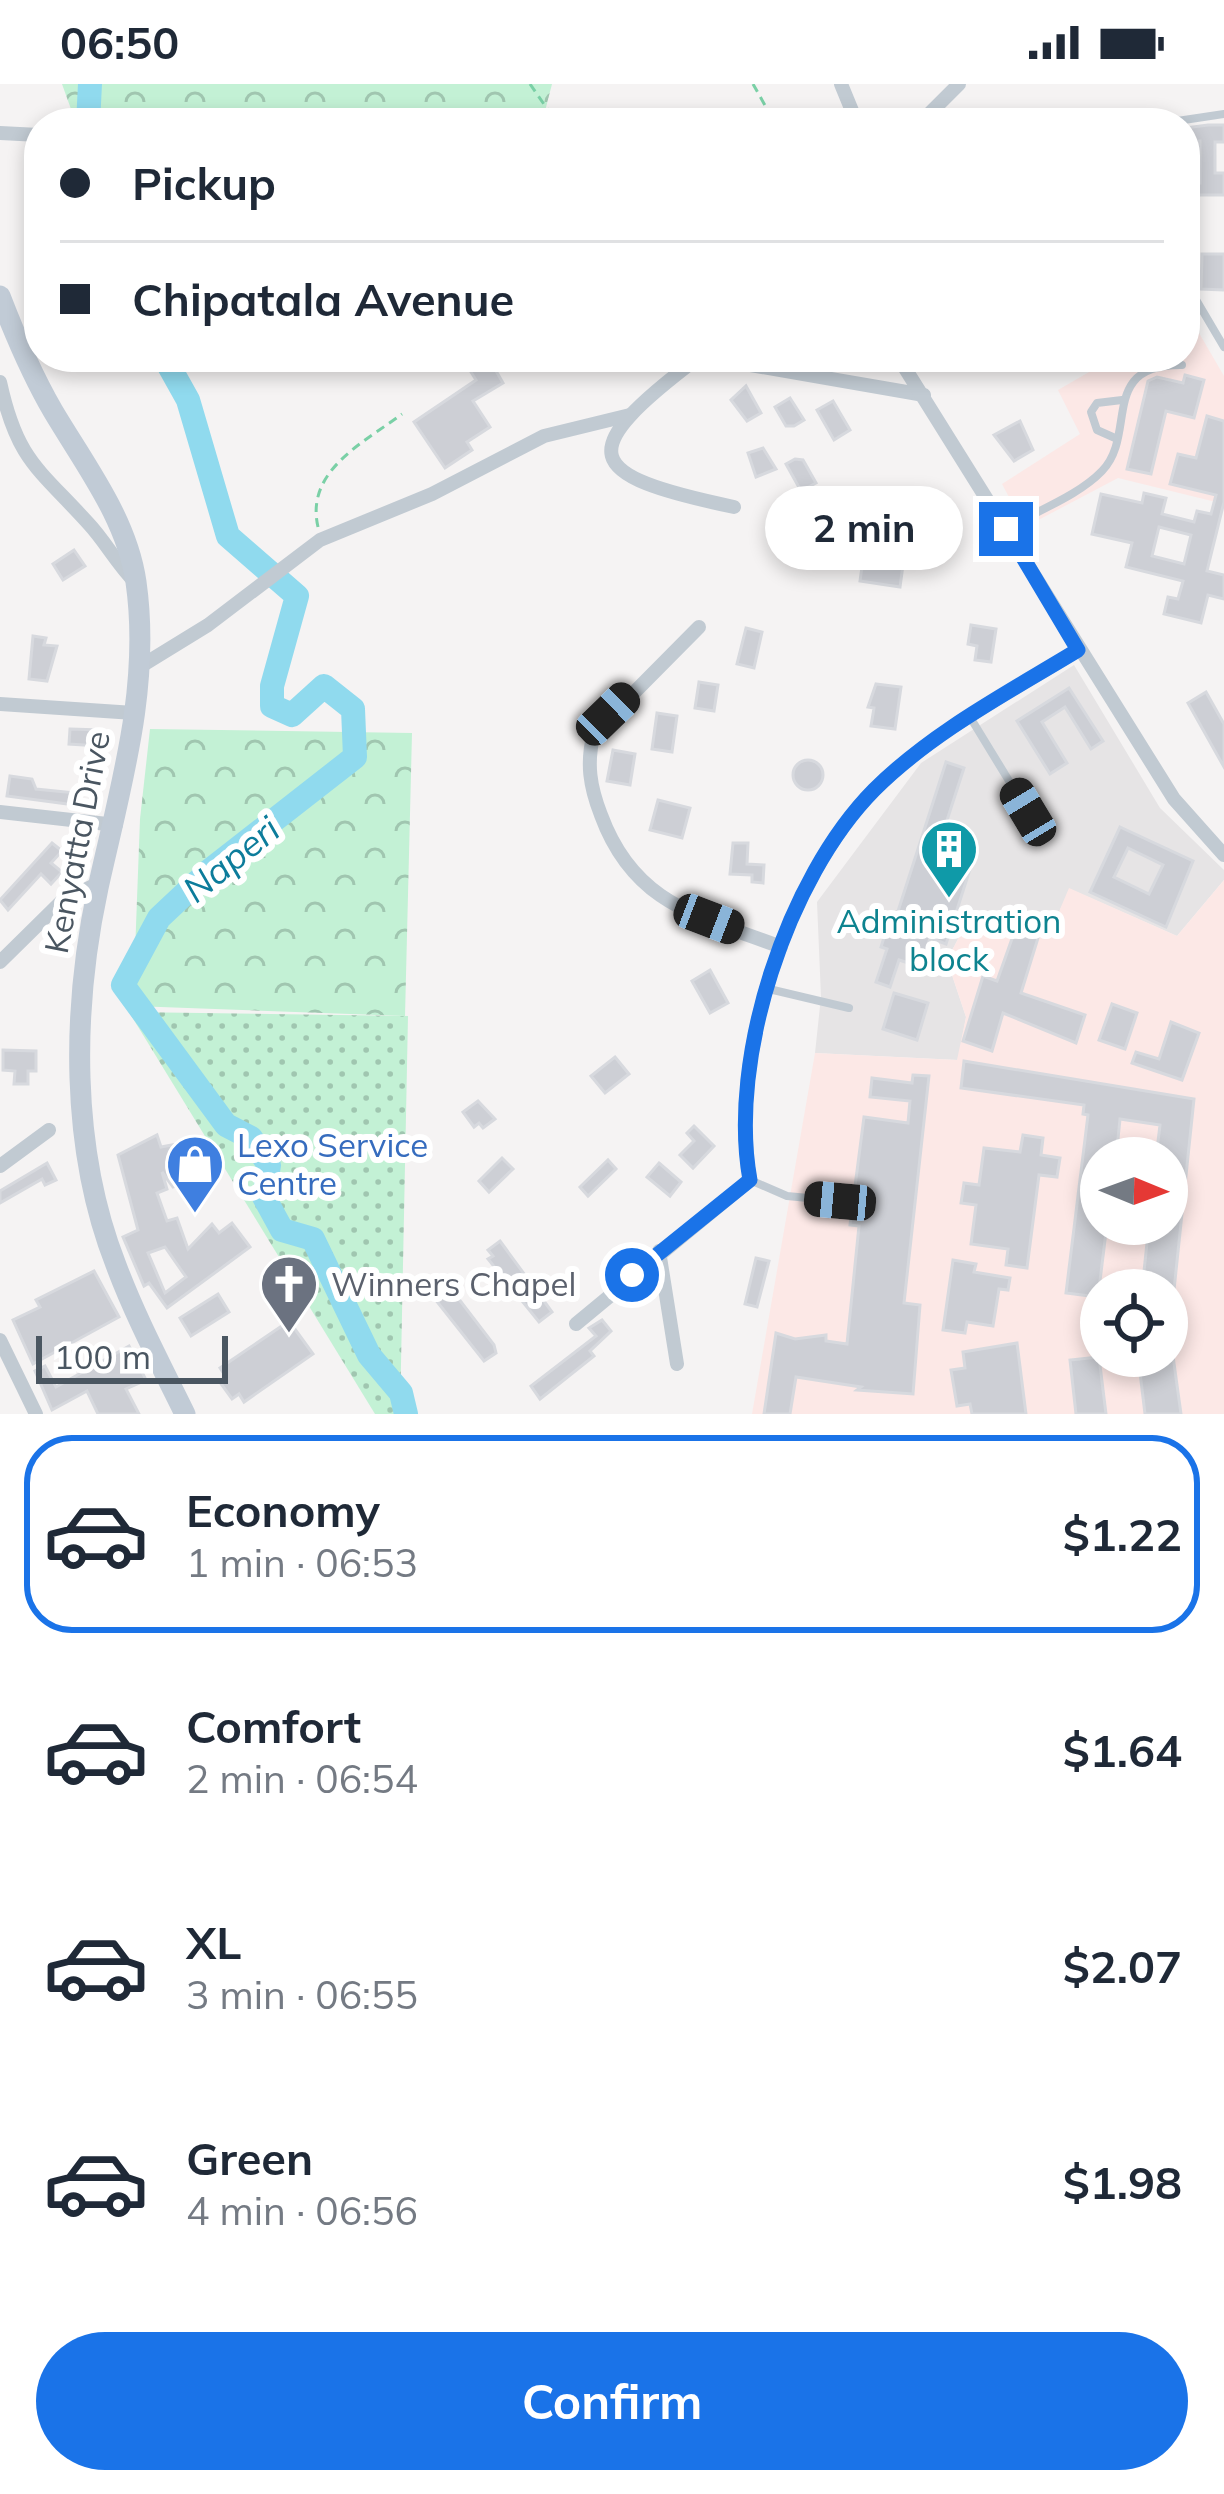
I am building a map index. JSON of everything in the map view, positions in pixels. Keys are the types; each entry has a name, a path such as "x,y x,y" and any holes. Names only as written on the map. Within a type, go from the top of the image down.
{"main road":[{"name":"Kenyatta Drive","path":"0,296 6,331 24,362"},
{"name":"Kenyatta Drive","path":"30,372 121,528 136,584 134,713 116,825 99,883 86,960 80,1074 96,1200 114,1262 185,1414"}],"street":[{"path":"935,108 959,84"},
{"path":"683,372 630,415 610,440 616,468 625,477 734,508"},
{"path":"790,372 924,395"},
{"path":"908,372 1174,799 1224,855"},
{"path":"0,382 19,445 34,470 86,520 136,584"},
{"path":"138,668 208,626 320,540 432,494 544,436 630,415"},
{"path":"699,627 594,733 588,753 590,784 625,866 647,890 781,947"},
{"path":"576,1324 750,1180 746,1114 766,988 781,947 844,827 873,792 970,717 1078,650"},
{"path":"0,704 134,713"},
{"path":"0,812 116,825"},
{"path":"0,962 62,901 99,883"},
{"path":"0,1166 49,1130"},
{"path":"659,1251 677,1364"},
{"path":"0,1340 36,1414"}],"lane":[{"path":"1200,307 1224,347"},
{"path":"1209,322 1224,328"},
{"path":"1006,529 1099,474 1115,438 1123,400 1145,372"},
{"path":"1115,438 1096,430 1090,412 1097,403 1123,400"},
{"path":"970,717 1028,812"},
{"path":"766,988 849,1008"},
{"path":"750,1180 787,1196 840,1201"}],"path":[{"path":"320,540 313,508 323,479 402,413"}],"shaded area":[{"path":"1200,335 1224,376 1224,504 1118,478 1025,527 1002,484 1080,434 1058,390 1089,372 1200,372"},
{"path":"1074,665 1160,808 1224,870 1224,880 1177,936 1070,889 1058,914 968,920 947,960 966,1017 958,1060 815,1053 821,997 817,902 921,763"},
{"path":"1224,880 1224,1414 752,1414 815,1053 957,1060 966,1017 947,960 968,920 1058,914 1069,888 1177,936"}],"green space":[{"path":"62,84 552,84 546,108 71,108"},
{"path":"150,729 412,733 405,1016 133,1006 140,819"},
{"path":"129,1012 408,1016 400,1414 375,1414"}],"building":[{"path":"1224,125 1224,142 1215,142 1215,173 1224,173 1224,195 1200,195 1200,126"},
{"path":"1202,254 1224,254 1224,290 1201,289"},
{"path":"471,372 497,372 503,383 473,401 490,427 467,442 472,450 445,468 414,422 476,380"},
{"path":"1185,375 1204,380 1194,418 1166,411 1151,474 1127,469 1148,381 1157,377 1183,383"},
{"path":"746,386 761,413 747,421 731,400"},
{"path":"790,398 804,420 786,426 775,407"},
{"path":"833,401 850,430 834,440 817,410"},
{"path":"1207,416 1224,421 1224,502 1207,571 1224,575 1224,599 1208,595 1201,623 1164,614 1168,597 1178,599 1183,581 1126,567 1132,543 1092,534 1101,494 1142,503 1144,493 1166,498 1162,514 1194,522 1197,511 1211,514 1216,495 1170,484 1178,454 1196,458","holes":["1159,527 1191,535 1184,564 1152,556"]},
{"path":"1020,421 1033,450 1014,461 994,435"},
{"path":"763,448 776,469 756,477 748,453"},
{"path":"803,460 816,483 801,491 786,464"},
{"path":"872,538 906,543 900,587 860,581 862,567 868,568"},
{"path":"74,550 85,566 63,580 53,564"},
{"path":"971,625 996,629 991,662 975,660 977,646 968,644"},
{"path":"746,628 762,632 754,668 737,664"},
{"path":"33,636 46,638 44,645 57,646 47,681 29,679"},
{"path":"699,682 718,685 714,711 695,708"},
{"path":"876,684 901,687 895,729 871,726 874,708 868,707"},
{"path":"1069,688 1103,741 1091,749 1065,707 1042,722 1067,763 1050,774 1017,721"},
{"path":"1206,692 1224,724 1224,767 1188,703"},
{"path":"657,713 677,716 672,752 652,749"},
{"path":"70,729 100,730 99,746 69,744"},
{"path":"613,750 635,754 630,785 607,781"},
{"path":"808,760 823,775 808,790 793,775"},
{"path":"946,762 964,768 937,851 972,863 946,944 930,938 921,967 899,960 890,987 876,982 887,949 881,947 886,931 891,933"},
{"path":"10,776 32,779 36,789 76,793 75,805 7,796"},
{"path":"658,800 690,808 682,838 650,830"},
{"path":"1120,827 1193,861 1166,927 1090,892","holes":["1128,848 1163,865 1149,894 1114,877"]},
{"path":"52,843 62,851 51,863 62,872 51,884 41,874 8,910 0,900"},
{"path":"733,843 748,843 747,864 764,865 763,883 752,882 752,875 730,874"},
{"path":"1020,916 1042,925 1021,993 1085,1015 1076,1043 1003,1013 992,1051 963,1041 983,976 997,981"},
{"path":"710,970 728,1003 710,1013 692,981"},
{"path":"894,993 928,1003 917,1040 883,1029"},
{"path":"1112,1004 1137,1013 1125,1049 1099,1040"},
{"path":"1171,1022 1199,1033 1182,1080 1132,1063 1136,1052 1159,1059"},
{"path":"3,1050 36,1051 36,1071 28,1071 28,1084 14,1084 15,1071 3,1070"},
{"path":"615,1057 629,1074 605,1093 591,1076"},
{"path":"964,1061 1194,1099 1188,1156 1188,1137 1159,1137 1160,1125 1120,1119 1118,1137 1085,1137 1084,1105 961,1088"},
{"path":"913,1075 929,1076 904,1303 920,1305 913,1394 857,1390 861,1387 796,1377 790,1414 764,1414 776,1333 795,1339 826,1335 826,1341 847,1344 859,1226 850,1225 864,1117 908,1123 910,1101 870,1097 872,1078 912,1083"},
{"path":"478,1101 495,1119 483,1128 479,1123 474,1127 463,1112"},
{"path":"694,1126 714,1146 693,1168 680,1155 694,1141 687,1133"},
{"path":"157,1135 161,1147 188,1142 200,1178 173,1187 162,1172 167,1189 157,1193 167,1221 177,1218 188,1249 212,1224 219,1233 232,1223 250,1247 167,1308 149,1283 144,1286 123,1237 138,1230 118,1155","holes":["165,1247 186,1277 165,1293 148,1253"]},
{"path":"1023,1135 1043,1138 1041,1155 1060,1158 1057,1177 1039,1175 1027,1268 1006,1265 1008,1249 971,1244 976,1205 961,1203 964,1183 979,1185 984,1148 1020,1152"},
{"path":"502,1158 513,1169 489,1192 479,1181"},
{"path":"608,1160 616,1169 588,1196 580,1187"},
{"path":"47,1163 56,1180 45,1185 42,1179 0,1203 0,1191"},
{"path":"659,1163 681,1182 670,1196 647,1177"},
{"path":"1080,1180 1080,1245 1104,1245 1101,1269 1080,1269 1080,1295 1066,1293"},
{"path":"500,1241 552,1312 539,1322 488,1259 493,1256 488,1250"},
{"path":"1147,1245 1179,1245 1176,1269 1144,1269"},
{"path":"756,1258 769,1261 757,1307 745,1304"},
{"path":"953,1260 976,1264 974,1272 1010,1278 1008,1290 999,1289 993,1326 967,1322 965,1333 943,1330"},
{"path":"94,1271 119,1317 33,1364 13,1320 40,1307 36,1300"},
{"path":"445,1281 494,1345 496,1353 484,1361 435,1299 433,1291"},
{"path":"218,1294 229,1312 191,1336 180,1318"},
{"path":"602,1320 611,1331 590,1351 594,1356 540,1399 531,1386 596,1336 589,1328"},
{"path":"289,1321 313,1354 244,1402 239,1394 232,1399 219,1381 226,1377 220,1368"},
{"path":"1017,1343 1026,1414 972,1414 970,1404 957,1406 951,1370 965,1368 963,1352"},
{"path":"129,1346 146,1380 126,1389 139,1414 98,1414 87,1391 52,1410 35,1371 45,1366 56,1387"},
{"path":"1080,1359 1080,1377 1101,1377 1106,1414 1076,1414 1070,1360"},
{"path":"1141,1377 1176,1377 1181,1414 1145,1414"}],"waterway":[{"name":"Naperi","path":"89,108 90,84"},
{"name":"Naperi","path":"172,372 188,400 228,536 297,596 272,686 272,706 292,715 324,686 353,709 355,757 209,871 159,918 123,985 226,1125 251,1138 269,1165 264,1197 282,1230 313,1239 369,1355 401,1393 406,1414"}],"place":[{"name":"Administration block","path":"949,900"},
{"name":"Lexo Service Centre","path":"195,1215"},
{"name":"Winners Chapel","path":"289,1335"}],"route":[{"path":"632,1275 750,1180 746,1114 766,988 812,883 844,827 873,792 912,758 1078,650 1006,529"}]}
